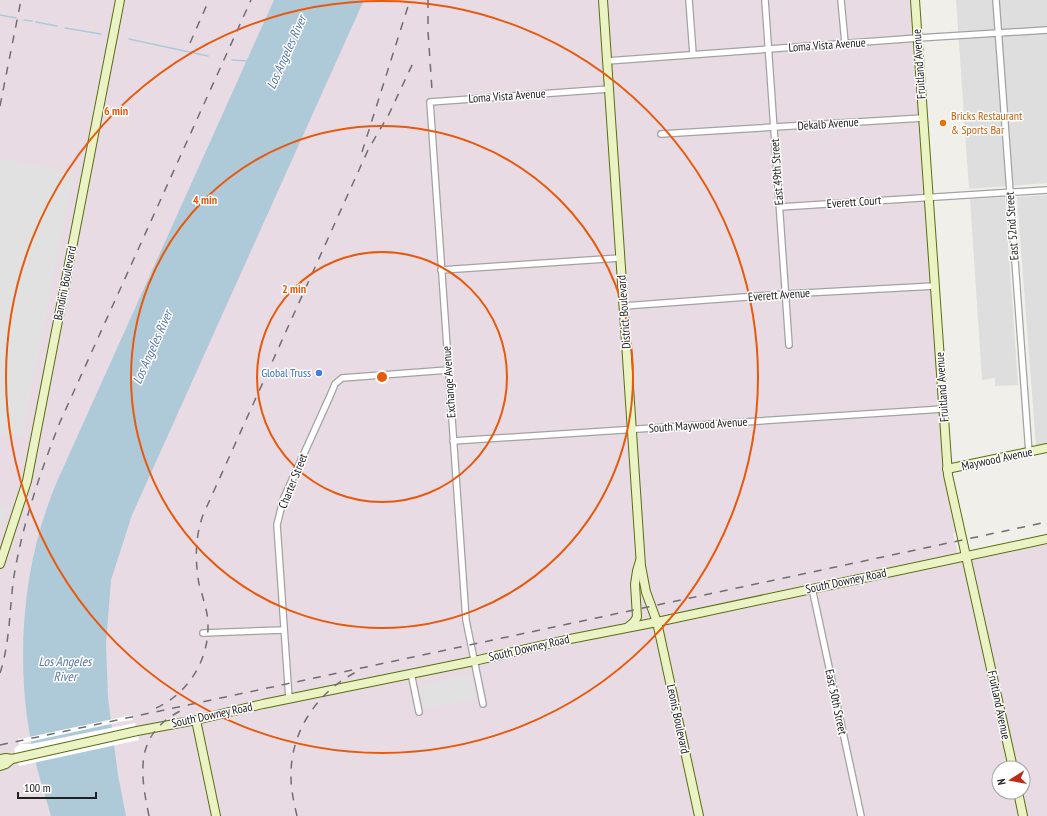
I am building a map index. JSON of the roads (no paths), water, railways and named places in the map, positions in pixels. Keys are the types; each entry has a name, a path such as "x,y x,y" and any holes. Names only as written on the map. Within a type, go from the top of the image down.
{"main road":[{"name":"Bandini Boulevard","path":"0,564 26,481 120,0"},
{"name":"District Boulevard","path":"602,0 641,558 649,602 657,622"},
{"name":"Fruitland Avenue","path":"915,0 947,469 1011,760"},
{"name":"Maywood Avenue","path":"947,469 1047,448"},
{"name":"South Downey Road","path":"0,759 12,759 137,731 196,720 289,699 474,661 567,639 657,622 1047,538"},
{"path":"628,627 637,617 635,584 636,571 641,558"},
{"name":"Leonis Boulevard","path":"657,622 699,816"},
{"path":"196,720 216,816"},
{"name":"South Downey Road","path":"0,766 6,764 12,759"},
{"path":"1020,800 1023,816"}],"street":[{"path":"689,0 693,54"},
{"name":"East 49th Street","path":"765,0 789,345"},
{"path":"842,0 845,43"},
{"name":"East 52nd Street","path":"996,0 1029,452"},
{"name":"Loma Vista Avenue","path":"607,61 845,43 1047,30"},
{"name":"Loma Vista Avenue","path":"430,102 609,89"},
{"name":"Exchange Avenue","path":"430,102 466,620 483,704"},
{"name":"Dekalb Avenue","path":"661,134 923,118"},
{"path":"929,197 1047,190"},
{"name":"Everett Court","path":"780,207 929,197"},
{"path":"442,270 620,258"},
{"name":"Everett Avenue","path":"624,306 786,294 935,286"},
{"name":"Charter Street","path":"289,699 277,525 283,500 334,384 342,378 448,370"},
{"name":"South Maywood Avenue","path":"453,441 943,408"},
{"name":"East 50th Street","path":"812,588 861,816"},
{"path":"203,632 284,630"},
{"path":"411,674 419,712"}],"water":[{"name":"Los Angeles River","path":"274,0 364,0 132,515 111,580 106,644 108,698 118,775 126,816 51,816 33,752 25,703 23,674 23,646 28,587 40,531 57,481"}],"waterway":[{"path":"0,15 16,18"},
{"path":"24,20 32,21"},
{"path":"36,22 57,26"},
{"path":"65,28 101,34"},
{"path":"129,39 208,56"},
{"path":"232,60 248,61"}],"railway":[{"path":"0,106 21,0"},
{"path":"190,43 209,0"},
{"path":"0,673 4,660 8,635 15,570 23,533 53,440 251,0"},
{"path":"362,152 410,0"},
{"path":"428,0 428,31 432,90"},
{"path":"156,708 169,701 190,681 203,656 207,642 207,614 199,584 196,558 198,532 203,515 368,150 389,114 413,63"},
{"path":"0,745 1047,522"},
{"path":"297,816 292,792 291,777 295,744 301,729 309,714 319,701 344,679 358,671"},
{"path":"149,816 143,782 143,767 149,740 157,728 169,718 186,708"}],"place":[{"name":"Bricks Restaurant & Sports Bar","path":"943,123"},
{"name":"Global Truss","path":"319,373"}]}
